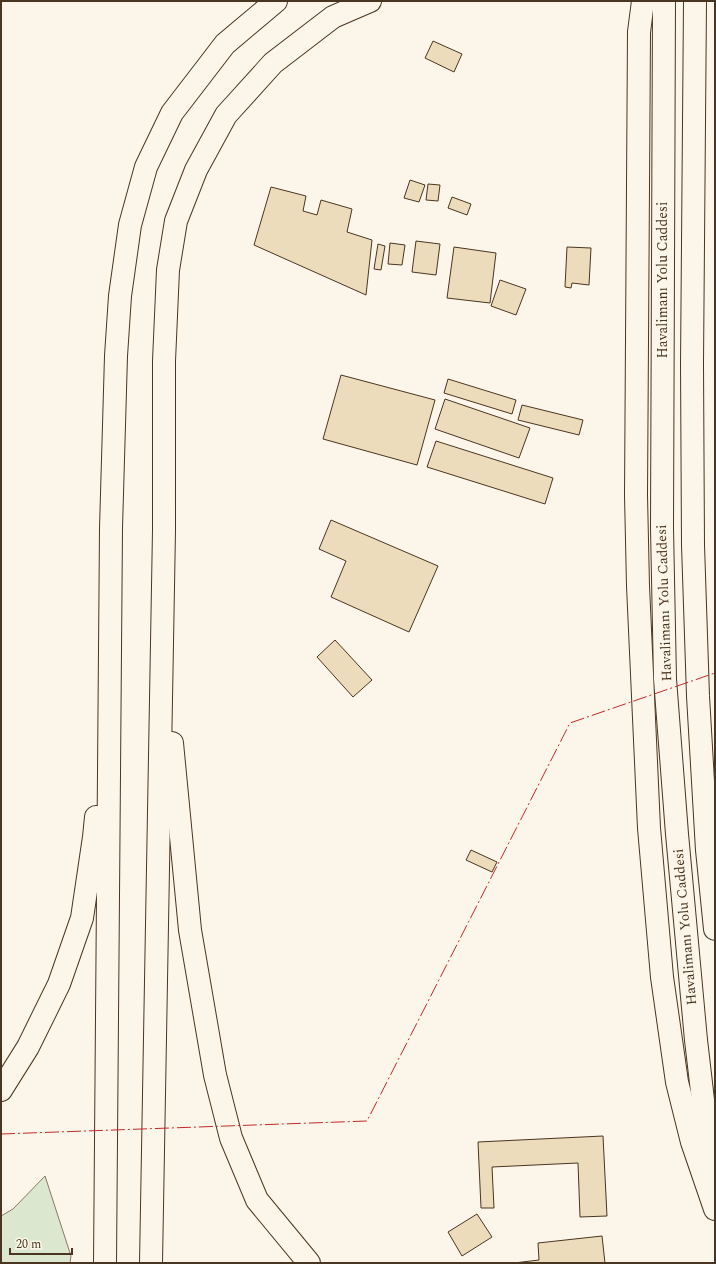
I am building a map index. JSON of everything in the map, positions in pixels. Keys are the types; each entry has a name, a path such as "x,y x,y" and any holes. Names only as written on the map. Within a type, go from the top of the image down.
{"highway":[{"path":"1,1090 28,1047 59,984 82,918 94,837 102,732 111,528 116,356 120,296 130,225 146,168 172,113 225,44 276,1"},
{"path":"151,1263 164,530 164,361 168,270 176,221 196,170 226,115 273,63 333,17 370,1"},
{"path":"643,1 639,32 636,495 638,586 649,828 662,977 677,1082 692,1142 715,1209"},
{"name":"Havalimanı Yolu Caddesi","path":"664,1 662,528 665,679 677,834 696,1040 715,1204"},
{"path":"680,1 694,1"},
{"name":"Havalimanı Yolu Caddesi","path":"694,1 692,364 693,545 698,696 707,850 715,929"},
{"path":"105,1263 111,528"},
{"path":"164,530 171,731 190,930 215,1075 231,1138 257,1200 309,1263"}],"green space":[{"path":"45,1176 71,1256 70,1263 1,1263 1,1216 13,1209"}],"building":[{"path":"433,41 462,54 454,72 425,58"},
{"path":"410,180 425,185 419,202 404,198"},
{"path":"428,184 440,185 438,201 426,200"},
{"path":"271,187 306,196 303,211 317,215 321,200 352,209 347,232 372,240 366,295 254,245"},
{"path":"452,197 471,204 467,215 448,208"},
{"path":"416,241 440,244 436,275 412,272"},
{"path":"390,243 405,245 402,265 388,264"},
{"path":"378,244 385,246 381,270 374,269"},
{"path":"454,247 496,253 490,303 447,298"},
{"path":"567,247 591,248 589,285 572,283 571,288 565,287"},
{"path":"500,280 526,289 516,315 491,306"},
{"path":"341,375 435,400 417,465 323,439"},
{"path":"448,379 516,400 512,414 444,393"},
{"path":"445,399 530,428 519,458 435,429"},
{"path":"522,405 583,420 579,435 518,420"},
{"path":"436,441 553,478 545,504 427,467"},
{"path":"331,520 438,566 409,632 331,597 346,561 319,549"},
{"path":"335,640 372,680 353,697 317,657"},
{"path":"471,850 497,862 492,872 466,860"},
{"path":"603,1136 607,1216 580,1217 578,1163 492,1167 494,1208 481,1208 478,1142"},
{"path":"477,1214 492,1237 462,1256 448,1232"},
{"path":"602,1236 605,1263 514,1263 539,1260 538,1243"}],"power":[{"path":"1,1134 367,1121 570,723 715,673"}]}
